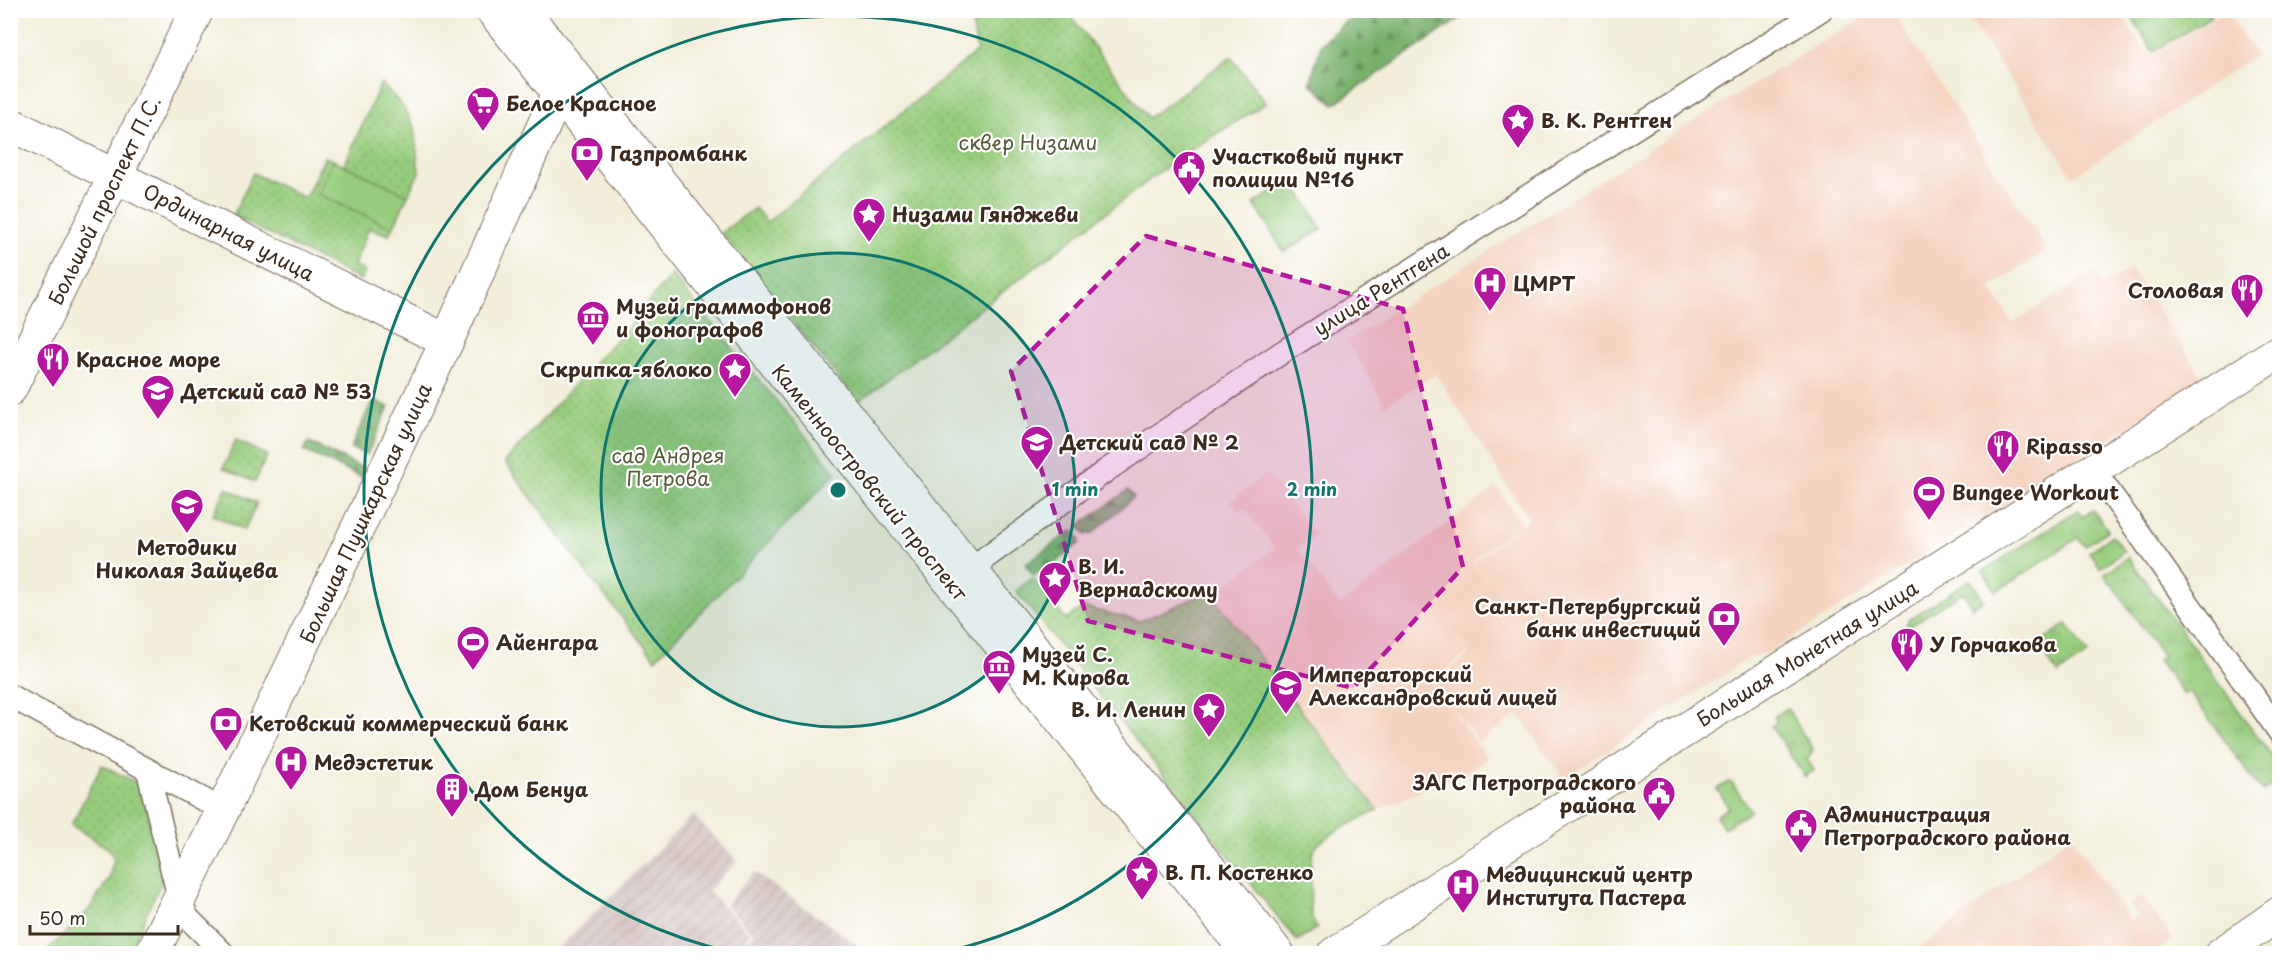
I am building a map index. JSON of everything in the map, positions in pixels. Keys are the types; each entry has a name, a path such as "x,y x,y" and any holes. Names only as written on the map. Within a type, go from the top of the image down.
{"main road":[{"name":"Большой проспект П.С.","path":"10,389 197,10"},
{"name":"Каменноостровский проспект","path":"492,10 563,81 960,575 1278,954"},
{"name":"Каменноостровский проспект","path":"522,10 563,81"},
{"name":"Большая Пушкарская улица","path":"152,954 224,810 447,340 563,81"},
{"name":"Ординарная улица","path":"10,124 447,340"},
{"name":"Большая Монетная улица","path":"1334,954 2280,351"},
{"name":"Каменноостровский проспект","path":"960,575 1249,954"},
{"path":"2221,954 2280,913"}],"street":[{"name":"улица Рентгена","path":"960,575 1107,470 1274,357 1821,10"},
{"path":"2094,470 2280,733"},
{"path":"10,696 224,810"},
{"path":"148,771 179,899 188,918 224,954"}],"highlighted area":[{"path":"1146,236 1403,309 1463,567 1353,688 1088,621 1011,371"}],"shaded area":[{"path":"1872,11 1892,11 2047,250 1990,288 2013,323 2094,271 2103,285 2131,269 2204,379 1768,653 1751,657 1564,779 1518,714 1479,742 1433,683 1469,654 1444,620 1467,653 1431,682 1488,758 1471,770 1443,780 1378,810 1324,839 1315,848 1312,856 1312,920 1317,928 1297,941 1016,591 1032,578 1066,620 1083,607 1140,621 1209,592 1234,579 1275,548 1245,509 1239,512 1231,501 1267,473 1315,535 1298,549 1340,605 1496,487 1522,524 1472,561 1491,586 1474,562 1529,520 1436,374 1385,406 1347,341"},
{"path":"1965,11 2119,11 2149,58 2226,11 2256,55 2073,177"},
{"path":"693,815 738,861 708,891 751,934 741,945 750,953 553,953"},
{"path":"2071,836 2130,920 2137,916 2129,905 2142,895 2173,940 2154,953 1911,954"},
{"path":"754,872 869,953 753,953 744,944 754,934 725,905"}],"green space":[{"path":"1357,10 1471,11 1334,104 1310,83 1321,45"},
{"name":"сквер Низами","path":"970,11 1067,11 1148,118 1231,57 1266,103 1178,158 858,402 721,233 755,208 767,222 977,51"},
{"path":"2128,11 2208,11 2212,16 2153,52"},
{"path":"381,83 401,104 414,127 419,172 389,235 369,228 354,265 365,272 361,280 233,216 253,173 305,198 325,157 344,165"},
{"path":"333,160 408,195 393,228 318,194"},
{"path":"1292,180 1322,229 1284,252 1254,204"},
{"name":"сад Андрея Петрова","path":"672,275 836,473 655,659 589,576 505,462 640,315 641,310"},
{"path":"373,399 389,407 367,455 351,448"},
{"path":"236,440 267,455 255,482 223,468"},
{"path":"308,442 365,469 361,477 304,451"},
{"path":"226,488 257,503 244,530 213,515"},
{"path":"1128,490 1134,497 1091,535 1089,533 1086,535 1078,526"},
{"path":"2078,510 2082,517 2093,510 2108,530 2085,546 2078,538 1996,592 1983,571"},
{"path":"1073,530 1080,539 1080,543 1034,576 1025,564"},
{"path":"2112,535 2124,551 2100,568 2089,552"},
{"path":"2128,557 2279,766 2279,780 2262,792 2189,691 2184,695 2158,660 2163,656 2104,574"},
{"path":"1032,578 1066,620 1083,607 1140,621 1209,592 1378,810 1333,833 1318,844 1314,850 1311,863 1310,903 1317,928 1297,941 1016,591"},
{"path":"1970,580 1984,600 1972,607 1963,592 1908,627 1906,624 1909,619"},
{"path":"2067,624 2088,654 2058,674 2037,644"},
{"path":"1787,708 1813,750 1807,760 1814,770 1805,777 1771,726 1777,722 1774,717"},
{"path":"102,765 141,785 163,879 128,953 44,954 88,911 109,879 114,859 109,849 71,825"},
{"path":"1728,782 1732,783 1751,811 1724,828 1716,816 1729,807 1717,789"}],"place":[{"name":"Белое Красное","path":"483,132"},
{"name":"В. К. Рентген","path":"1518,149"},
{"name":"Газпромбанк","path":"587,182"},
{"name":"Участковый пункт полиции №16","path":"1189,196"},
{"name":"Низами Гянджеви","path":"869,243"},
{"name":"ЦМРТ","path":"1490,312"},
{"name":"Столовая","path":"2247,319"},
{"name":"Музей граммофонов и фонографов","path":"593,346"},
{"name":"Красное море","path":"53,388"},
{"name":"Скрипка-яблоко","path":"735,398"},
{"name":"Детский сад № 53","path":"158,420"},
{"name":"Детский сад № 2","path":"1037,471"},
{"name":"Ripasso","path":"2003,475"},
{"name":"Bungee Workout","path":"1929,521"},
{"name":"Методики Николая Зайцева","path":"187,534"},
{"name":"В. И. Вернадскому","path":"1055,607"},
{"name":"Санкт-Петербургский банк инвестиций","path":"1724,647"},
{"name":"Айенгара","path":"473,671"},
{"name":"У Горчакова","path":"1907,673"},
{"name":"Музей С. М. Кирова","path":"999,695"},
{"name":"Императорский Александровский лицей","path":"1286,715"},
{"name":"В. И. Ленин","path":"1209,738"},
{"name":"Кетовский коммерческий банк","path":"226,752"},
{"name":"Медэстетик","path":"291,791"},
{"name":"Дом Бенуа","path":"452,818"},
{"name":"ЗАГС Петроградского района","path":"1659,822"},
{"name":"Администрация Петроградского района","path":"1801,854"},
{"name":"В. П. Костенко","path":"1142,901"},
{"name":"Медицинский центр Института Пастера","path":"1463,914"}]}
